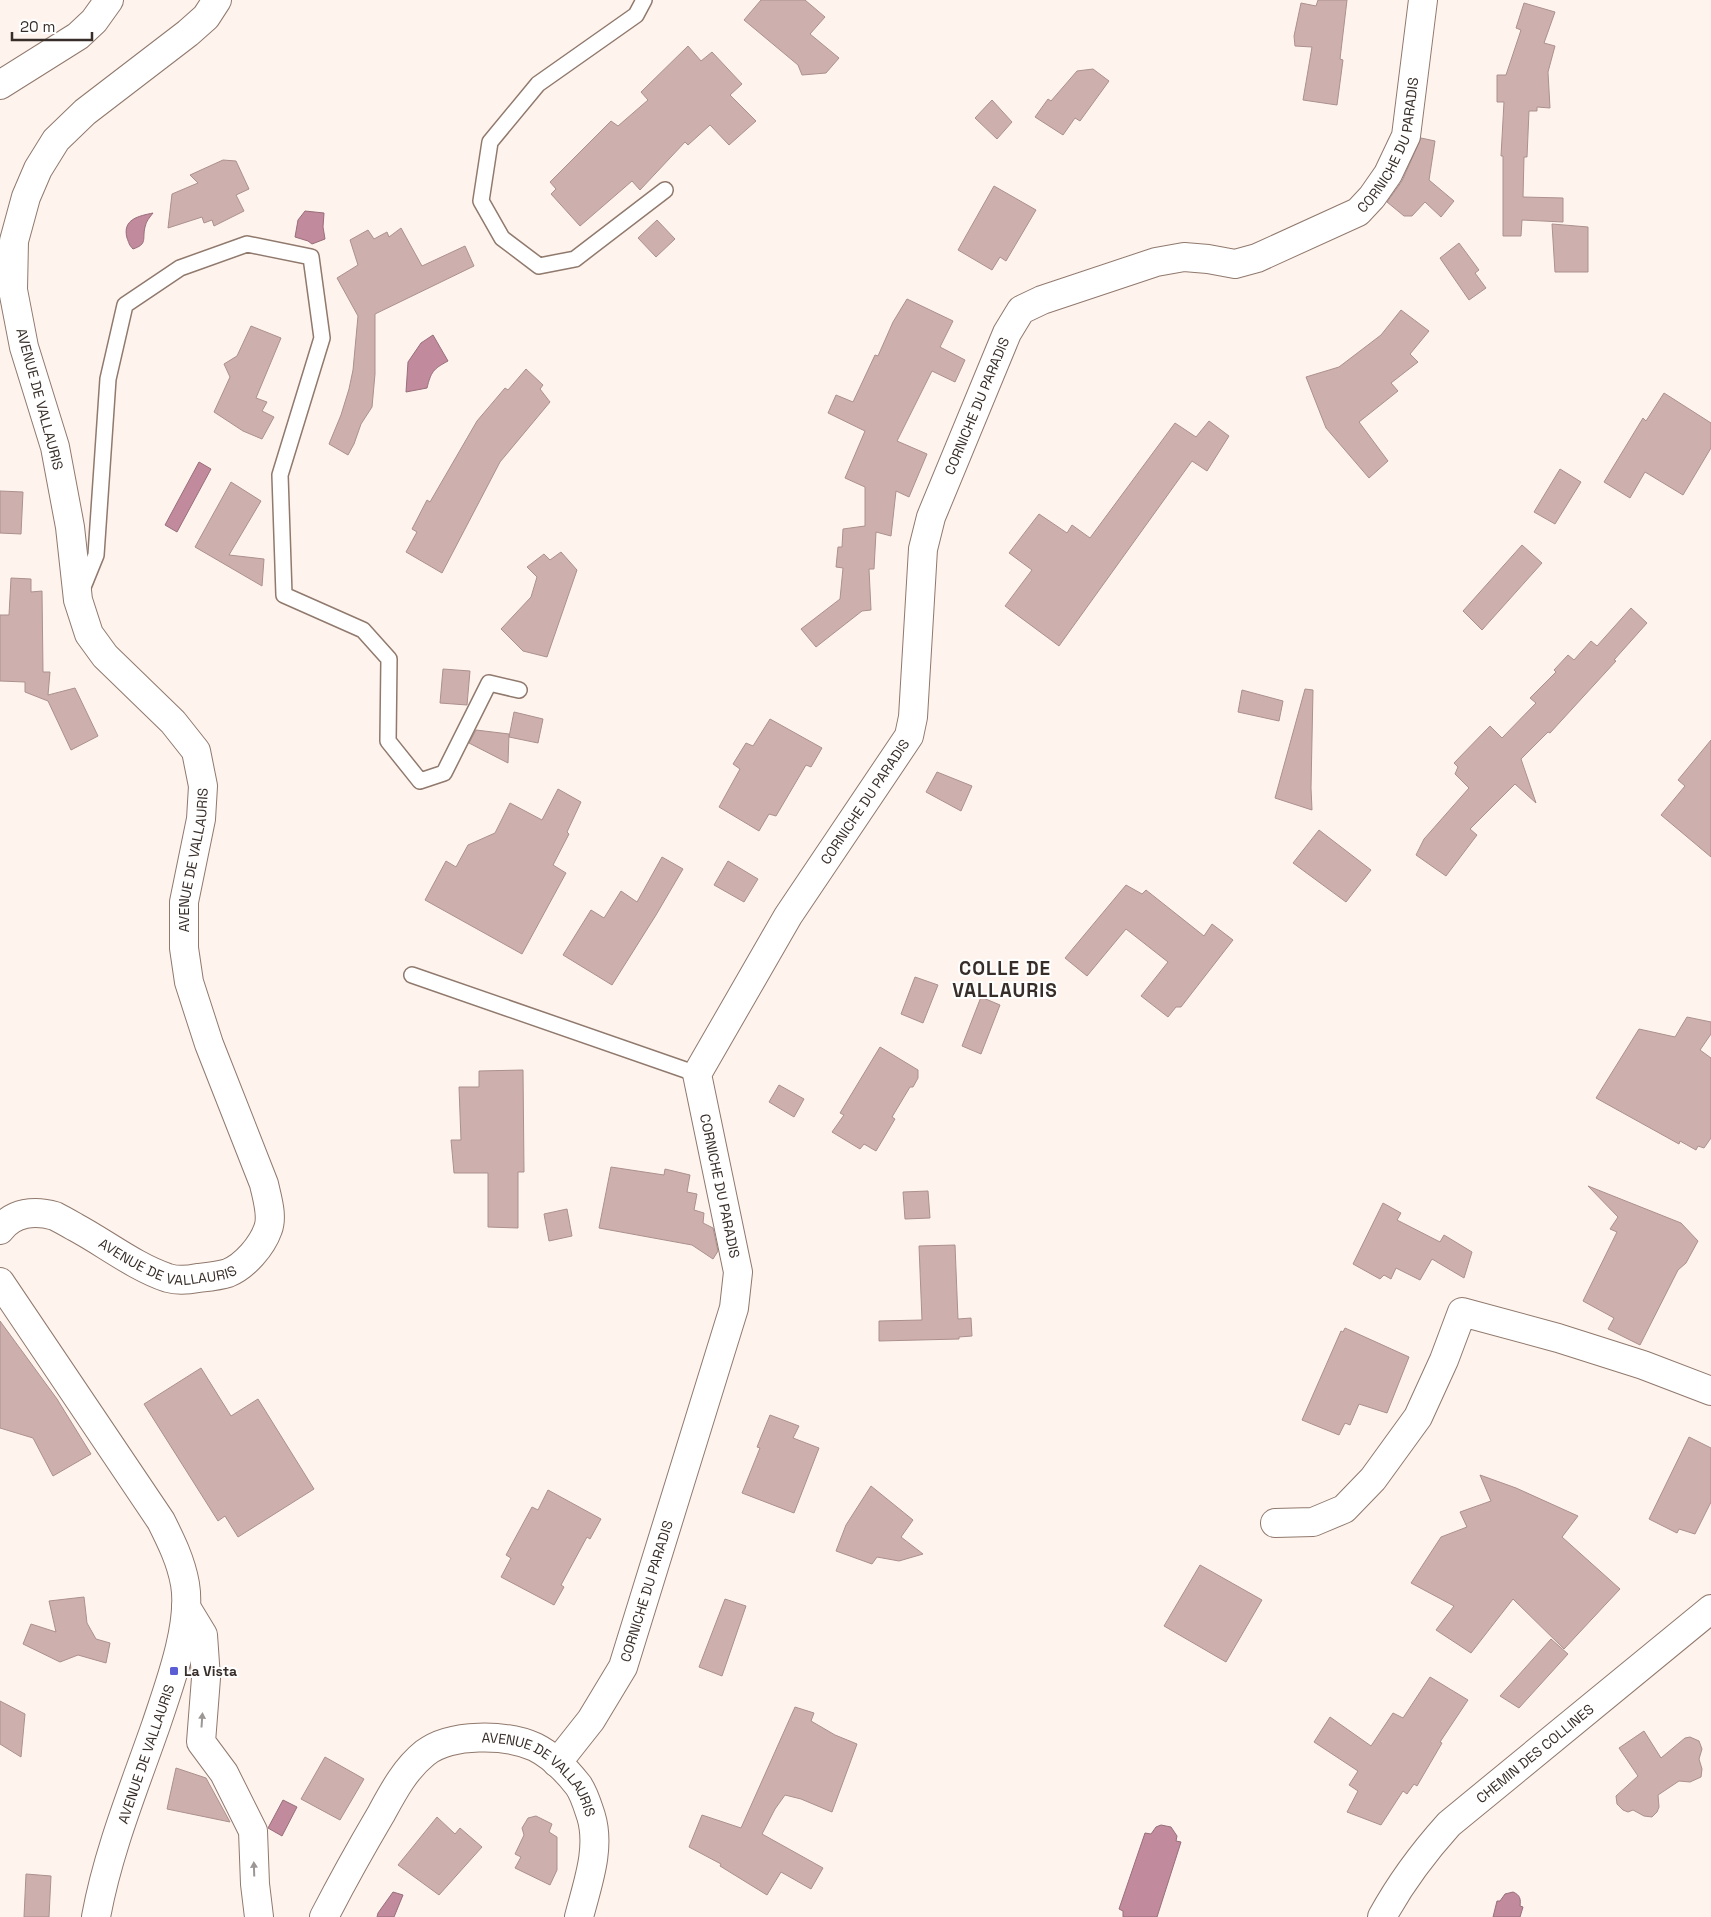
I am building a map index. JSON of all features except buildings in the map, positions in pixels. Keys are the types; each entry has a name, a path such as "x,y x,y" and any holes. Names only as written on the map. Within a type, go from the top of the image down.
{"street":[{"path":"0,85 78,36 94,21 109,0"},
{"name":"AVENUE DE VALLAURIS","path":"0,1230 7,1220 20,1214 36,1213 55,1216 130,1259 168,1278 183,1280 228,1272 247,1259 260,1245 269,1228 264,1184 209,1044 189,982 184,948 184,902 200,819 203,786 196,751 173,722 105,656 89,634 78,600 70,527 55,447 24,347 13,290 14,241 26,197 38,169 56,140 85,112 188,33 206,17 217,0"},
{"name":"CORNICHE DU PARADIS","path":"557,1763 591,1720 623,1667 734,1308 738,1272 697,1074 788,916 910,736 913,717 923,549 931,517 1006,334 1022,310 1042,300 1156,262 1184,257 1208,258 1236,264 1250,260 1358,212 1372,198 1388,174 1406,136 1423,0"},
{"name":"AVENUE DE VALLAURIS","path":"0,1282 161,1521 176,1552 185,1585 186,1607 174,1671 114,1846 96,1917"},
{"path":"1275,1523 1312,1522 1344,1509 1373,1479 1418,1417 1444,1360 1462,1312 1558,1338 1643,1365 1711,1391"},
{"path":"186,1607 203,1636 206,1678 201,1742 224,1773 253,1831 255,1884 259,1917"},
{"name":"CHEMIN DES COLLINES","path":"1382,1917 1399,1886 1422,1854 1449,1824 1711,1609"},
{"name":"AVENUE DE VALLAURIS","path":"324,1917 362,1844 403,1776 426,1752 454,1739 482,1737 513,1741 535,1747 557,1763 579,1786 592,1818 595,1844 590,1876 579,1917"}],"lane":[{"path":"644,0 636,14 538,84 490,142 481,201 502,238 539,266 574,259 666,190"},
{"path":"78,600 96,555 108,379 125,304 180,268 247,244 284,251 311,257 322,338 280,475 284,595 363,630 389,659 388,741 420,781 444,773 489,683 520,690"},
{"path":"412,975 697,1074"}],"shaded area":[{"path":"305,211 324,213 323,227 325,239 312,244 295,237 298,220"},
{"path":"153,213 148,219 144,231 143,243 133,249 126,232 129,223 137,217"},
{"path":"433,335 448,361 433,372 427,388 406,392 408,362 421,343"},
{"path":"199,462 211,469 177,532 165,525"},
{"path":"283,1800 297,1807 282,1836 268,1828"},
{"path":"1161,1825 1171,1827 1177,1836 1176,1841 1181,1842 1157,1917 1123,1917 1123,1911 1119,1909 1145,1833 1151,1834 1156,1827"},
{"path":"393,1892 403,1895 394,1917 377,1917 378,1913"},
{"path":"1513,1892 1519,1896 1520,1906 1523,1907 1520,1917 1493,1917 1497,1901 1500,1901 1505,1894"}],"place":[{"name":"La Vista","path":"174,1671"}],"district":[{"name":"COLLE DE VALLAURIS","path":"1005,979"}]}
